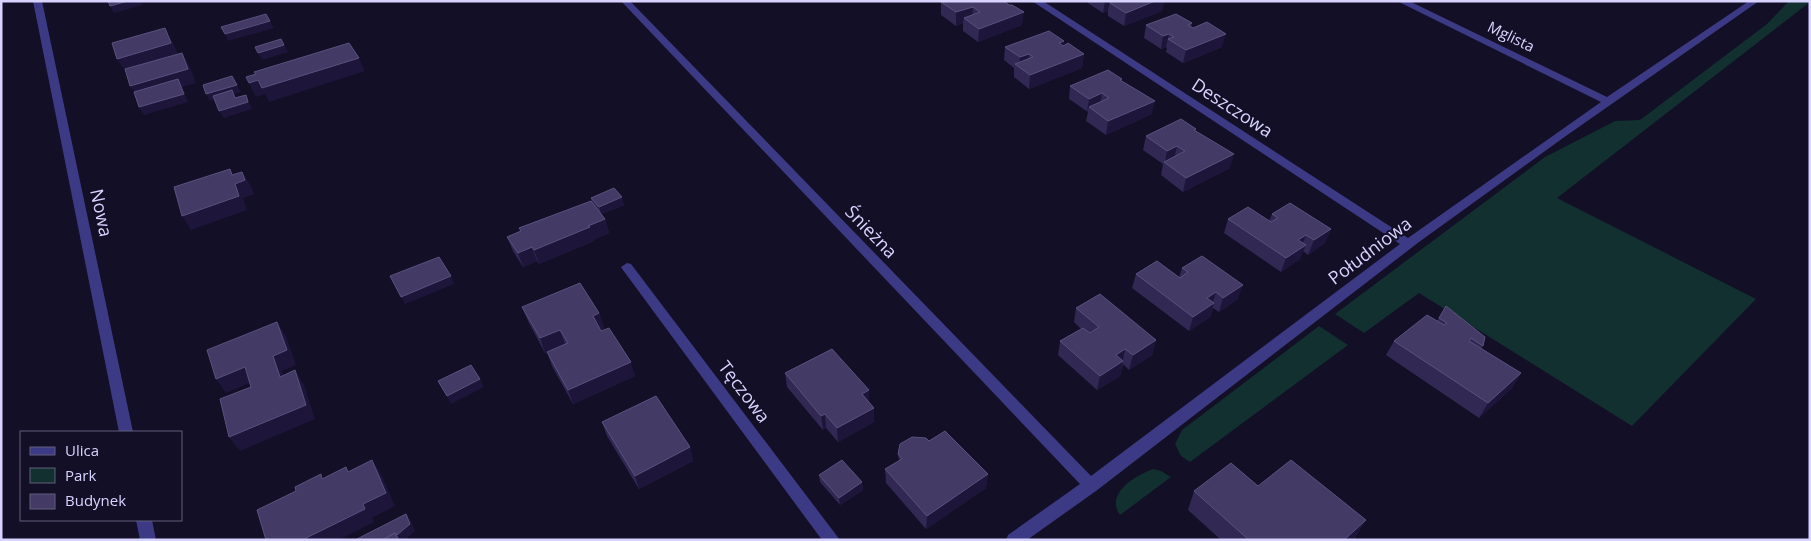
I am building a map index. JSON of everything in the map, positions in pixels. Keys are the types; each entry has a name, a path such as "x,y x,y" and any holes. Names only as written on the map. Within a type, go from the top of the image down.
{"street":[{"name":"Nowa","path":"37,1 126,431"},
{"name":"Śnieżna","path":"625,1 1091,486"},
{"name":"Deszczowa","path":"1036,1 1408,244"},
{"name":"Mglista","path":"1401,1 1607,101"},
{"name":"Południowa","path":"1014,540 1091,486 1408,244 1607,101 1755,1"},
{"name":"Tęczowa","path":"627,267 832,540"},
{"path":"144,521 148,540"}],"green space":[{"path":"1789,1 1810,2 1557,198 1756,299 1632,426 1419,293 1364,333 1335,314 1545,157 1615,121 1640,120 1767,24"},
{"path":"1319,326 1348,345 1190,462 1181,456 1175,444 1182,430"},
{"path":"1153,469 1171,477 1120,515 1116,507 1119,493 1130,481"}],"building":[{"path":"108,1 128,1 110,6"},
{"path":"1004,1 1024,12 979,29 964,18 980,12 973,7 956,12 941,2"},
{"path":"1114,1 1155,1 1126,13 1110,3"},
{"path":"266,14 270,21 225,34 221,27"},
{"path":"1176,14 1192,23 1188,25 1193,28 1207,22 1226,34 1186,50 1168,39 1174,37 1169,34 1163,36 1146,25"},
{"path":"165,28 171,43 117,59 112,43"},
{"path":"1049,31 1064,41 1059,43 1063,46 1068,43 1084,54 1030,75 1015,64 1033,57 1029,54 1020,57 1005,47"},
{"path":"281,39 284,45 258,53 255,47"},
{"path":"349,43 359,58 262,88 258,80 249,83 246,77 256,74 254,72"},
{"path":"182,53 188,69 130,86 125,69"},
{"path":"1108,70 1122,79 1120,80 1155,101 1108,121 1089,107 1109,98 1102,93 1089,99 1070,86"},
{"path":"232,76 237,85 206,94 203,85"},
{"path":"178,79 184,94 139,107 134,92"},
{"path":"232,90 235,98 246,95 248,102 219,111 213,96"},
{"path":"1181,119 1196,129 1194,130 1234,154 1186,178 1164,162 1185,151 1177,146 1167,151 1146,136"},
{"path":"230,169 232,175 242,172 245,180 235,184 239,196 182,216 174,187"},
{"path":"614,188 622,197 599,207 591,198"},
{"path":"591,201 605,219 588,226 590,227 534,250 532,247 518,253 507,237 521,231 519,228"},
{"path":"1290,203 1331,229 1314,240 1306,235 1298,240 1306,245 1286,258 1228,219 1248,207 1271,222 1278,218 1272,214"},
{"path":"1202,256 1243,285 1223,298 1216,292 1207,298 1214,303 1193,317 1136,274 1157,261 1180,278 1188,272 1182,268"},
{"path":"439,257 451,276 401,297 390,276"},
{"path":"580,283 599,313 593,316 601,331 609,328 631,362 568,390 547,352 568,343 560,330 540,338 522,307"},
{"path":"1100,294 1156,340 1133,355 1125,349 1116,355 1123,361 1100,376 1060,341 1083,328 1090,333 1099,327 1076,308"},
{"path":"1446,306 1485,337 1483,346 1471,338 1469,341 1521,373 1488,403 1394,341 1427,315 1444,325 1447,323 1439,318"},
{"path":"277,322 287,350 273,356 280,377 295,370 306,405 229,437 220,399 251,387 245,367 216,379 207,350"},
{"path":"832,349 869,390 862,394 874,408 837,428 825,414 821,416 785,373"},
{"path":"471,365 480,379 447,396 438,381"},
{"path":"656,396 690,447 635,476 602,422"},
{"path":"945,431 988,474 927,516 885,469 902,459 898,454 900,444 912,437 926,438 929,441"},
{"path":"372,460 386,493 363,504 365,509 302,540 266,540 257,510 296,491 295,487 321,474 322,479 346,467 348,472"},
{"path":"842,460 862,482 839,498 819,475"},
{"path":"1291,460 1366,520 1344,540 1249,540 1194,491 1231,463 1258,486"},
{"path":"406,514 410,524 397,535 395,533 382,540 355,540"},
{"path":"395,533 399,540 382,540"}]}
